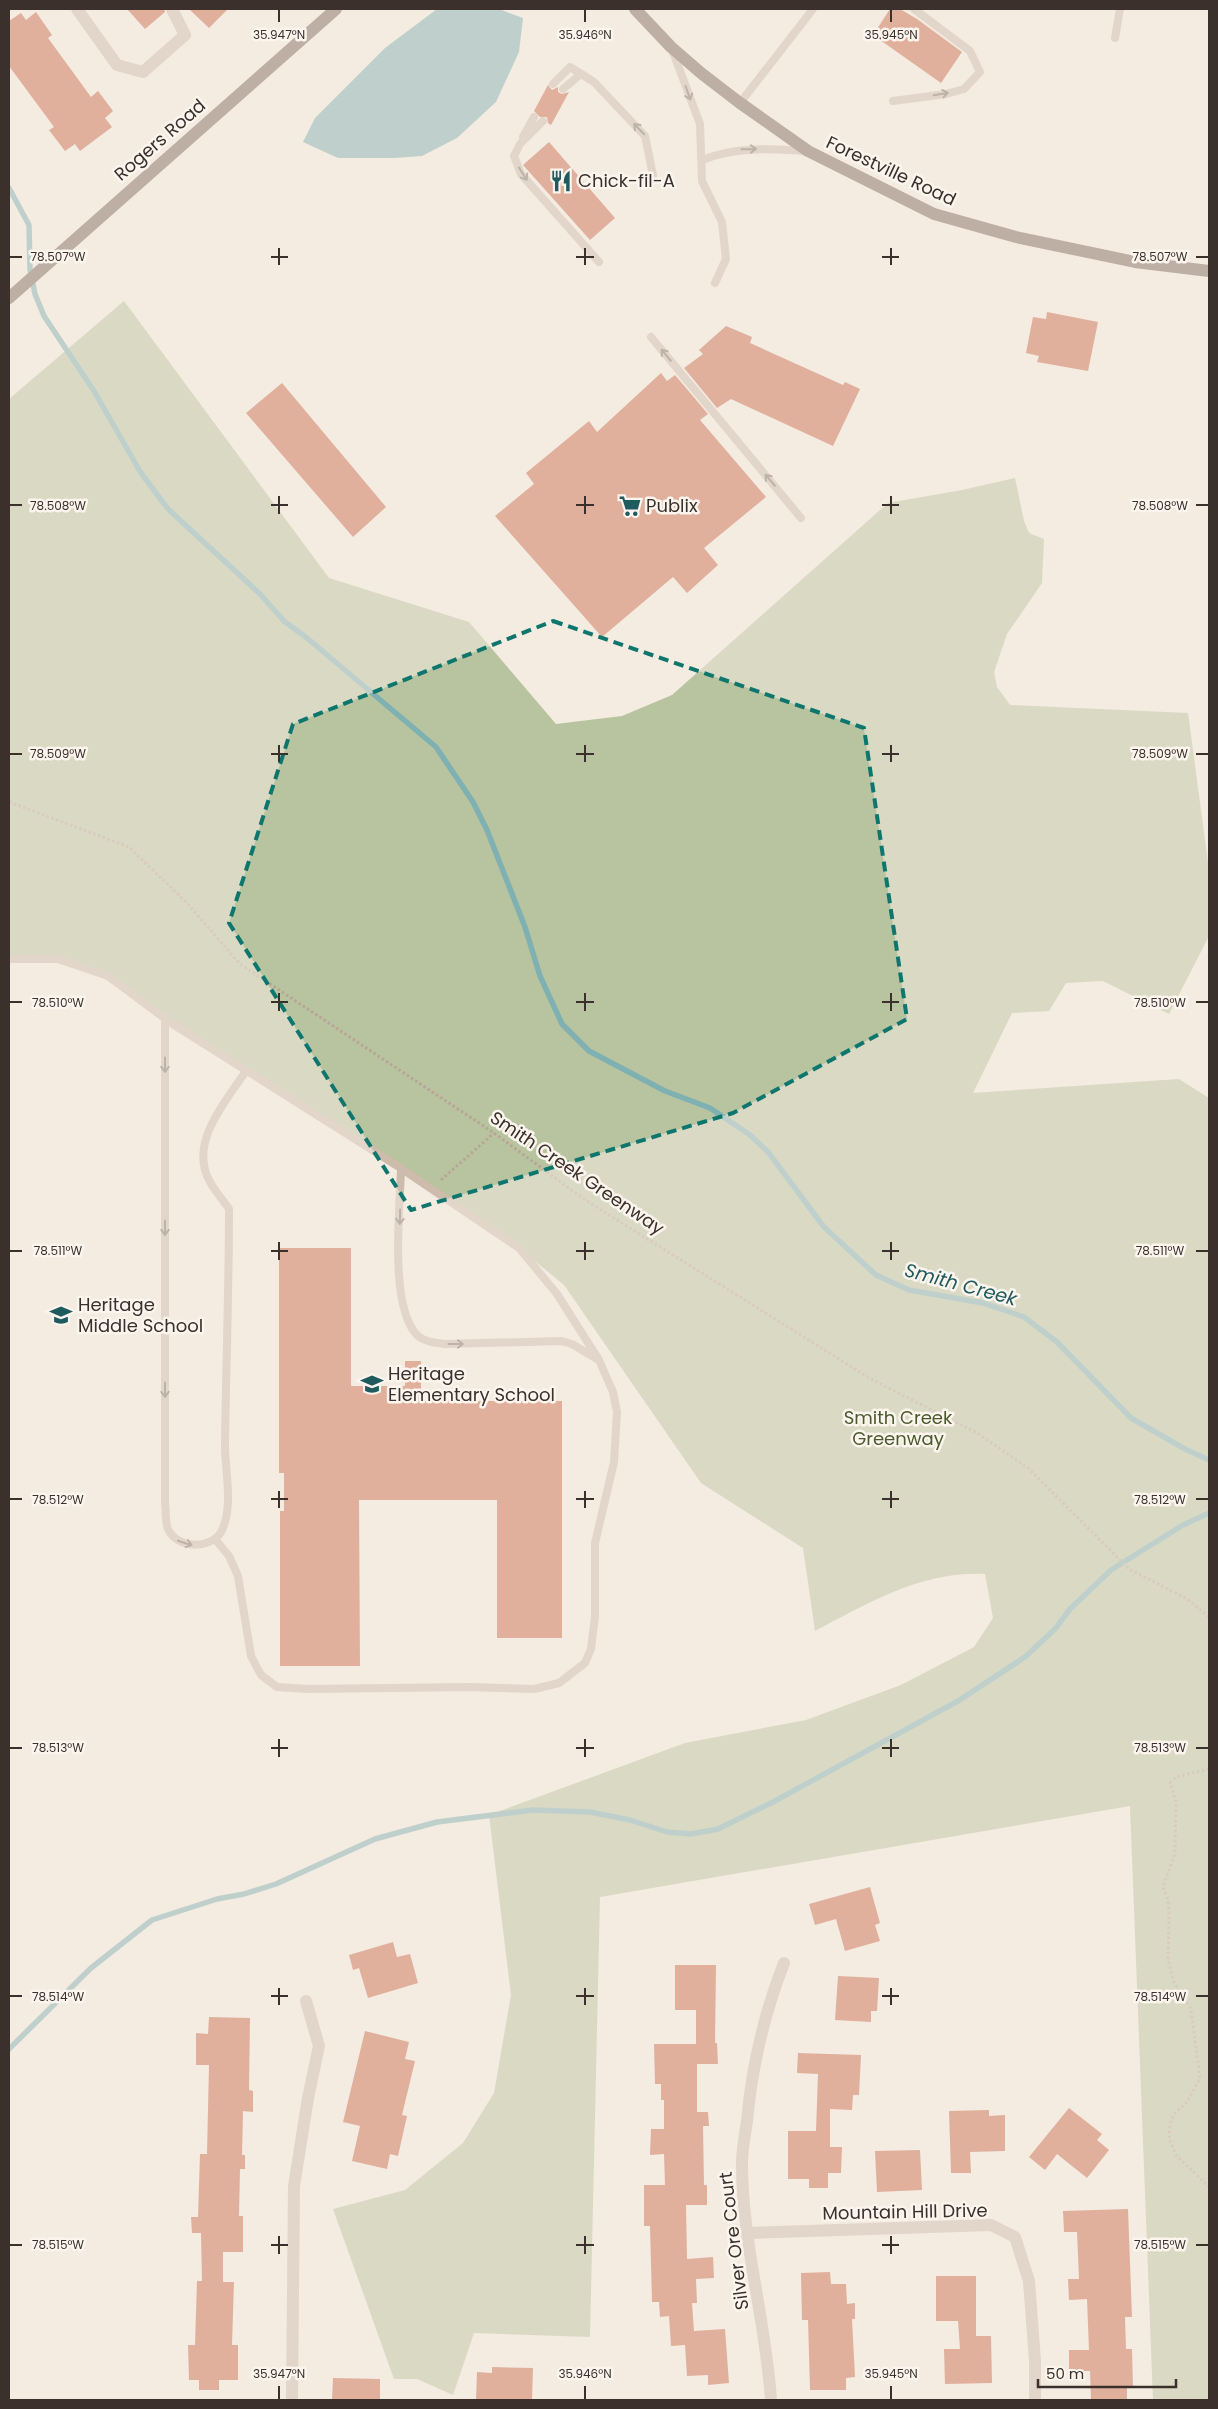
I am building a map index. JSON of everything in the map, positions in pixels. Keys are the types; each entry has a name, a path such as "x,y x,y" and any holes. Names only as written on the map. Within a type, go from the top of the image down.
{"main road":[{"name":"Rogers Road","path":"9,298 336,9"},
{"name":"Forestville Road","path":"635,9 671,47 740,103 808,151 934,214 1016,237 1116,258 1209,271"}],"street":[{"path":"77,9 117,65 142,72 185,35 172,9"},
{"name":"Silver Ore Court","path":"772,2400 769,2359 748,2233 742,2162 751,2082 769,2000 784,1962"},
{"path":"292,2400 294,2186 308,2098 319,2046 306,2001"},
{"name":"Mountain Hill Drive","path":"748,2233 991,2225 1015,2237 1028,2281 1035,2361 1035,2400"}],"lane":[{"path":"740,103 813,9"},
{"path":"893,101 946,94 964,89 980,72 970,51 914,9"},
{"path":"1115,38 1120,9"},
{"path":"671,47 700,124 702,181 722,222 726,259 715,283"},
{"path":"553,84 570,66 594,82 645,136 653,175"},
{"path":"563,89 581,74"},
{"path":"534,117 514,156 521,174 599,262"},
{"path":"520,144 544,121"},
{"path":"702,160 716,154 746,148 808,151"},
{"path":"651,338 802,518"},
{"path":"9,959 58,958 108,976 165,1016 171,1023 401,1169 519,1248 557,1294 599,1360 613,1392 617,1412 614,1462 594,1543 595,1630 592,1649 585,1663 559,1683 534,1689 470,1687 308,1689 277,1687 261,1676 251,1656 238,1576 229,1556 215,1539"},
{"path":"165,1016 165,1477 168,1529 179,1542 195,1546 215,1539 223,1530 228,1507 225,1447 229,1209 208,1180 202,1158 209,1131 217,1115 246,1071"},
{"path":"401,1169 401,1302 408,1323 418,1336 430,1342 446,1344 561,1341 572,1344 599,1360"}],"path":[{"name":"Smith Creek Greenway","path":"9,802 129,847 187,903 240,964 494,1133 585,1200 870,1379 978,1433 1028,1468 1129,1569 1187,1599 1209,1617"},
{"path":"431,1189 494,1133"},
{"path":"1209,1769 1176,1777 1170,1783 1176,1802 1175,1853 1163,1887 1168,1900 1168,1960 1174,1982 1191,2009 1200,2078 1188,2102 1174,2114 1170,2124 1169,2139 1176,2155 1209,2187"}],"highlighted area":[{"path":"553,621 864,728 907,1019 733,1113 411,1210 229,923 293,724"}],"green space":[{"path":"124,301 329,578 469,622 556,724 622,716 672,695 888,503 962,490 1015,478 1024,521 1029,533 1044,539 1042,583 1007,634 994,672 997,687 1010,705 1188,713 1209,870 1209,936 1169,1014 1103,981 1066,983 1049,1011 1012,1013 973,1093 1179,1079 1209,1098 1209,2400 1153,2400 1130,1806 600,1897 590,2337 474,2333 453,2395 417,2379 394,2379 333,2209 405,2190 463,2143 494,2093 511,1995 489,1815 685,1743 806,1720 901,1685 974,1647 993,1618 985,1574 962,1574 918,1583 897,1590 815,1631 803,1548 701,1483 564,1285 519,1248 171,1023 108,976 58,959 9,955 9,399"}],"water":[{"path":"437,9 499,9 523,18 519,52 496,102 457,138 422,156 338,158 303,142 315,118 385,48"}],"building":[{"path":"127,9 164,9 165,12 145,29"},
{"path":"189,9 228,9 209,28"},
{"path":"890,9 900,9 917,19 962,52 941,83 873,35"},
{"path":"36,12 52,35 48,38 91,97 98,91 113,111 105,118 112,127 80,151 75,144 65,151 49,130 54,127 9,66 9,21 21,13 26,20"},
{"path":"548,85 552,90 558,87 558,92 562,94 569,92 551,125 548,123 547,117 540,117 534,111"},
{"name":"Chick-fil-A","path":"549,142 615,218 590,240 523,165"},
{"path":"1047,312 1098,322 1088,371 1037,362 1039,356 1026,353 1033,317 1046,319"},
{"path":"726,326 752,337 750,343 843,385 845,382 860,389 833,446 731,399 717,408 684,368 703,354 699,350"},
{"name":"Publix","path":"661,373 667,381 675,375 708,414 700,420 766,497 704,548 718,565 687,593 673,577 602,637 495,516 534,484 526,473 589,421 597,432"},
{"path":"282,383 386,507 353,537 246,413"},
{"path":"279,1248 351,1248 351,1386 405,1386 405,1361 421,1361 421,1401 562,1401 562,1638 497,1638 497,1500 359,1500 360,1666 280,1666 280,1511 284,1511 284,1473 279,1473"},
{"path":"870,1887 880,1923 875,1925 880,1941 845,1951 836,1919 815,1925 809,1904"},
{"path":"393,1942 397,1957 410,1954 418,1983 368,1998 359,1968 353,1970 349,1955"},
{"path":"675,1965 716,1965 715,2043 717,2043 718,2064 697,2064 697,2112 708,2112 709,2126 703,2126 704,2185 707,2185 707,2205 686,2205 687,2259 713,2257 714,2278 696,2279 697,2303 692,2303 694,2331 725,2329 729,2383 708,2385 708,2375 687,2376 685,2345 671,2346 669,2316 660,2317 659,2302 652,2302 650,2226 644,2226 644,2185 665,2185 664,2154 650,2155 651,2129 664,2129 664,2100 661,2100 661,2084 655,2084 654,2044 696,2044 696,2010 675,2010"},
{"path":"838,1976 879,1978 877,2011 871,2011 871,2022 835,2020"},
{"path":"209,2017 250,2018 249,2090 253,2091 253,2112 243,2111 242,2155 245,2155 245,2169 240,2169 239,2216 243,2216 243,2252 223,2252 223,2282 234,2282 232,2345 238,2345 238,2380 219,2380 219,2390 199,2390 199,2380 189,2380 188,2345 195,2345 197,2281 202,2281 201,2233 192,2233 191,2217 198,2217 200,2154 207,2154 209,2065 196,2065 196,2033 208,2034"},
{"path":"365,2031 409,2042 405,2059 415,2061 402,2115 407,2116 398,2156 390,2154 387,2169 352,2161 360,2126 343,2122"},
{"path":"798,2053 861,2055 859,2095 853,2095 852,2110 830,2109 830,2147 842,2147 841,2173 828,2173 828,2188 809,2188 809,2179 788,2179 788,2131 816,2131 818,2074 797,2073"},
{"path":"1069,2108 1102,2134 1097,2140 1109,2150 1087,2178 1057,2154 1045,2170 1029,2157"},
{"path":"989,2110 989,2116 1005,2115 1005,2151 970,2152 971,2173 951,2173 949,2111"},
{"path":"920,2150 922,2190 877,2192 875,2151"},
{"path":"1128,2209 1132,2317 1125,2317 1126,2349 1132,2349 1133,2388 1127,2388 1127,2400 1091,2400 1090,2371 1069,2371 1069,2350 1089,2350 1087,2299 1069,2300 1068,2279 1079,2279 1077,2232 1064,2232 1063,2211"},
{"path":"830,2272 831,2284 846,2284 847,2304 855,2303 855,2319 852,2319 855,2377 846,2378 846,2390 810,2390 808,2320 802,2320 801,2273"},
{"path":"936,2276 976,2276 976,2336 991,2336 992,2383 945,2384 944,2349 960,2349 958,2321 936,2321"},
{"path":"492,2367 533,2368 532,2400 476,2400 477,2372 492,2373"},
{"path":"333,2378 380,2379 380,2400 332,2400"}],"waterway":[{"name":"Smith Creek","path":"9,188 29,225 30,270 35,294 44,316 94,391 141,473 168,509 260,594 284,621 307,638 436,747 473,802 487,830 525,927 540,976 562,1024 589,1051 665,1091 710,1108 750,1135 768,1152 824,1227 876,1275 909,1290 983,1303 1024,1317 1057,1342 1131,1418 1185,1449 1209,1460"},
{"path":"9,2049 91,1968 152,1920 217,1899 244,1894 276,1884 375,1839 437,1822 533,1810 590,1812 630,1820 667,1832 691,1834 718,1829 773,1802 958,1701 1025,1657 1055,1629 1070,1609 1111,1570 1183,1525 1209,1513"}],"place":[{"name":"Chick-fil-A","path":"561,181"},
{"name":"Publix","path":"630,506"},
{"name":"Heritage Middle School","path":"61,1315"},
{"name":"Heritage Elementary School","path":"372,1384"}]}
